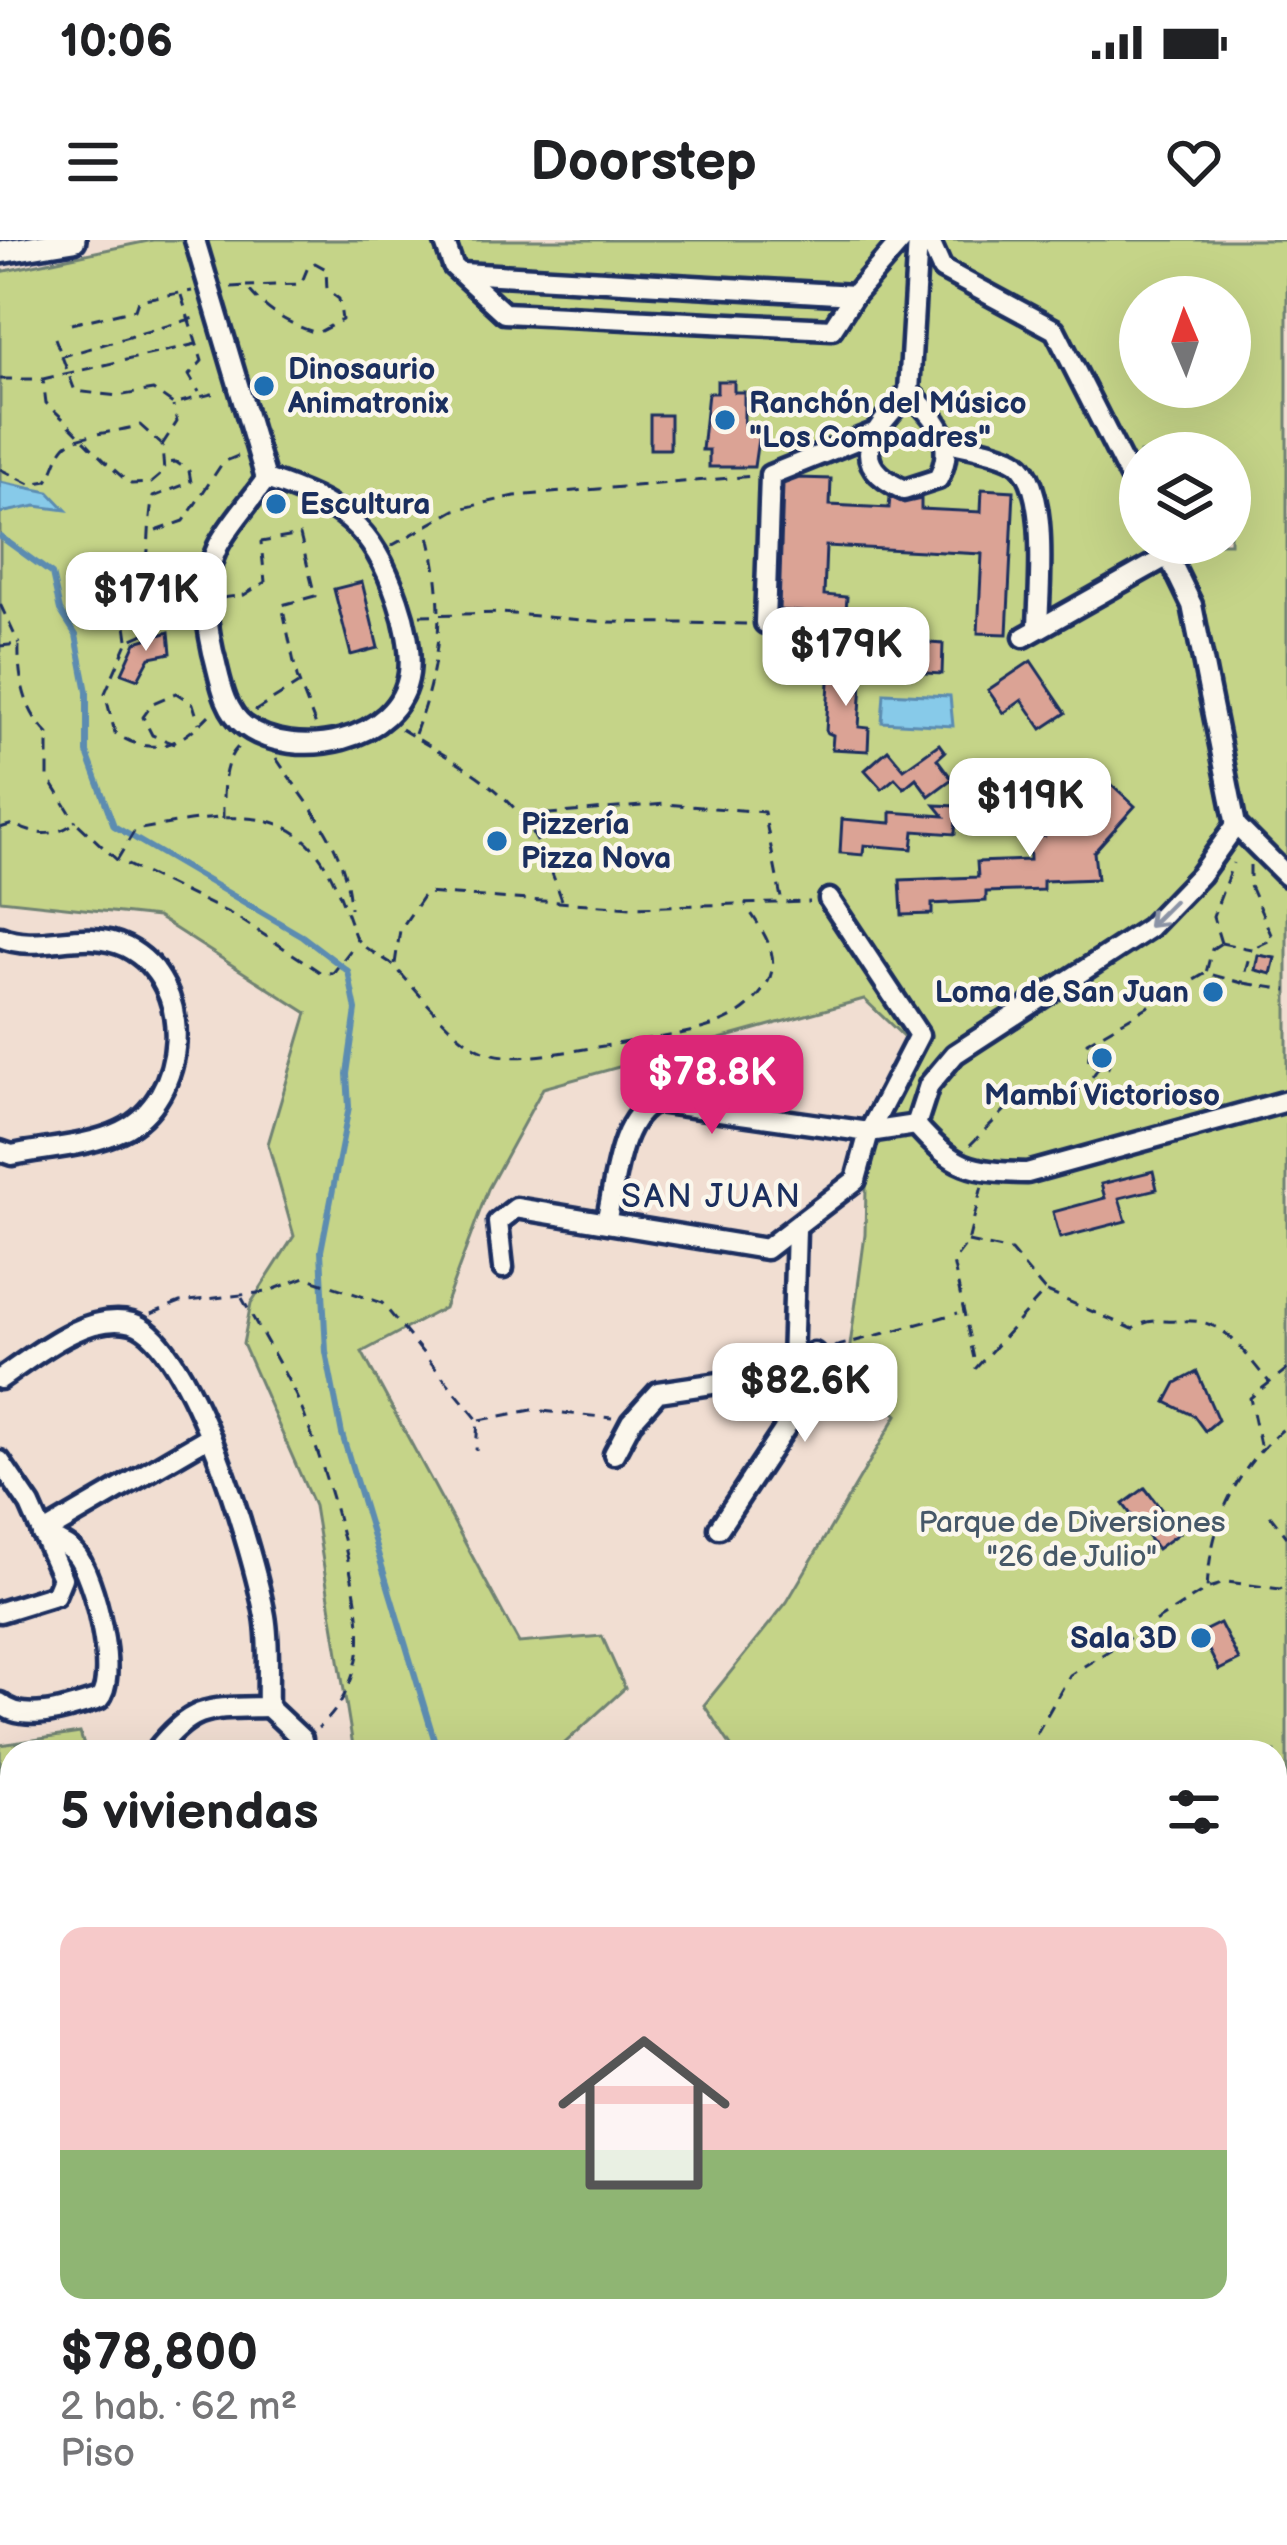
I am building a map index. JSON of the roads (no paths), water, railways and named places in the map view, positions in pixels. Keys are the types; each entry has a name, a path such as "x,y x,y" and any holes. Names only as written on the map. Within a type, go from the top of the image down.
{"main road":[{"path":"0,252 74,240"}],"street":[{"path":"195,240 266,479"},
{"path":"444,240 453,266 504,313 832,328 902,240"},
{"path":"820,627 766,623 770,475 872,434 909,392 918,240"},
{"path":"929,240 942,269 1055,330 1119,456"},
{"path":"462,272 854,295"},
{"path":"872,434 873,471 904,490 938,479 947,442 940,426 909,392"},
{"path":"947,442 1015,459 1033,478 1039,530 1031,632 1142,564"},
{"path":"266,479 338,510 367,532 380,553 405,626 409,673 384,718 350,737 278,742 257,732 230,707 206,601 218,547 266,479"},
{"path":"1172,564 1192,605 1236,825 1287,876"},
{"path":"916,1125 928,1085 955,1054 1149,928 1200,874 1236,825"},
{"path":"503,1268 498,1222 504,1212 516,1208 766,1249 856,1180 869,1132 920,1035 829,899"},
{"path":"0,937 14,943 83,936 134,951 163,986 177,1038 163,1094 119,1132 12,1155 0,1151"},
{"path":"916,1125 952,1163 986,1172 1027,1173 1287,1101"},
{"path":"606,1222 630,1128 641,1108 656,1102 869,1132 916,1125"},
{"path":"793,1365 796,1228"},
{"path":"0,1379 71,1334 103,1323 131,1323 157,1337 176,1362 210,1436 265,1617 268,1707"},
{"path":"614,1454 631,1422 658,1392 766,1376 814,1353 821,1374 854,1400"},
{"path":"719,1528 821,1374"},
{"path":"42,1534 210,1436"},
{"path":"0,1461 62,1578 55,1595 0,1612"},
{"path":"0,1702 11,1712 30,1714 99,1699 108,1686 84,1569 72,1549 42,1534"},
{"path":"165,1740 183,1718 205,1708 268,1707 302,1739"}],"water":[{"path":"0,482 49,492 66,510 36,506 0,513"},
{"path":"884,693 950,696 953,726 882,722"}],"waterway":[{"path":"1,537 52,574 60,610 76,635 87,692 87,753 114,826 302,936 348,971 356,1010 347,1074 349,1107 321,1251 326,1352 342,1434 434,1740"}],"place":[{"name":"Dinosaurio Animatronix","path":"264,386"},
{"name":"Ranchón del Músico \"Los Compadres\"","path":"725,420"},
{"name":"Escultura","path":"276,504"},
{"name":"Pizzería Pizza Nova","path":"497,841"},
{"name":"Loma de San Juan","path":"1213,992"},
{"name":"Mambí Victorioso","path":"1102,1058"},
{"name":"Sala 3D","path":"1201,1638"}],"district":[{"name":"SAN JUAN","path":"712,1195"}],"park label":[{"name":"Parque de Diversiones \"26 de Julio\"","path":"1072,1539"}]}
